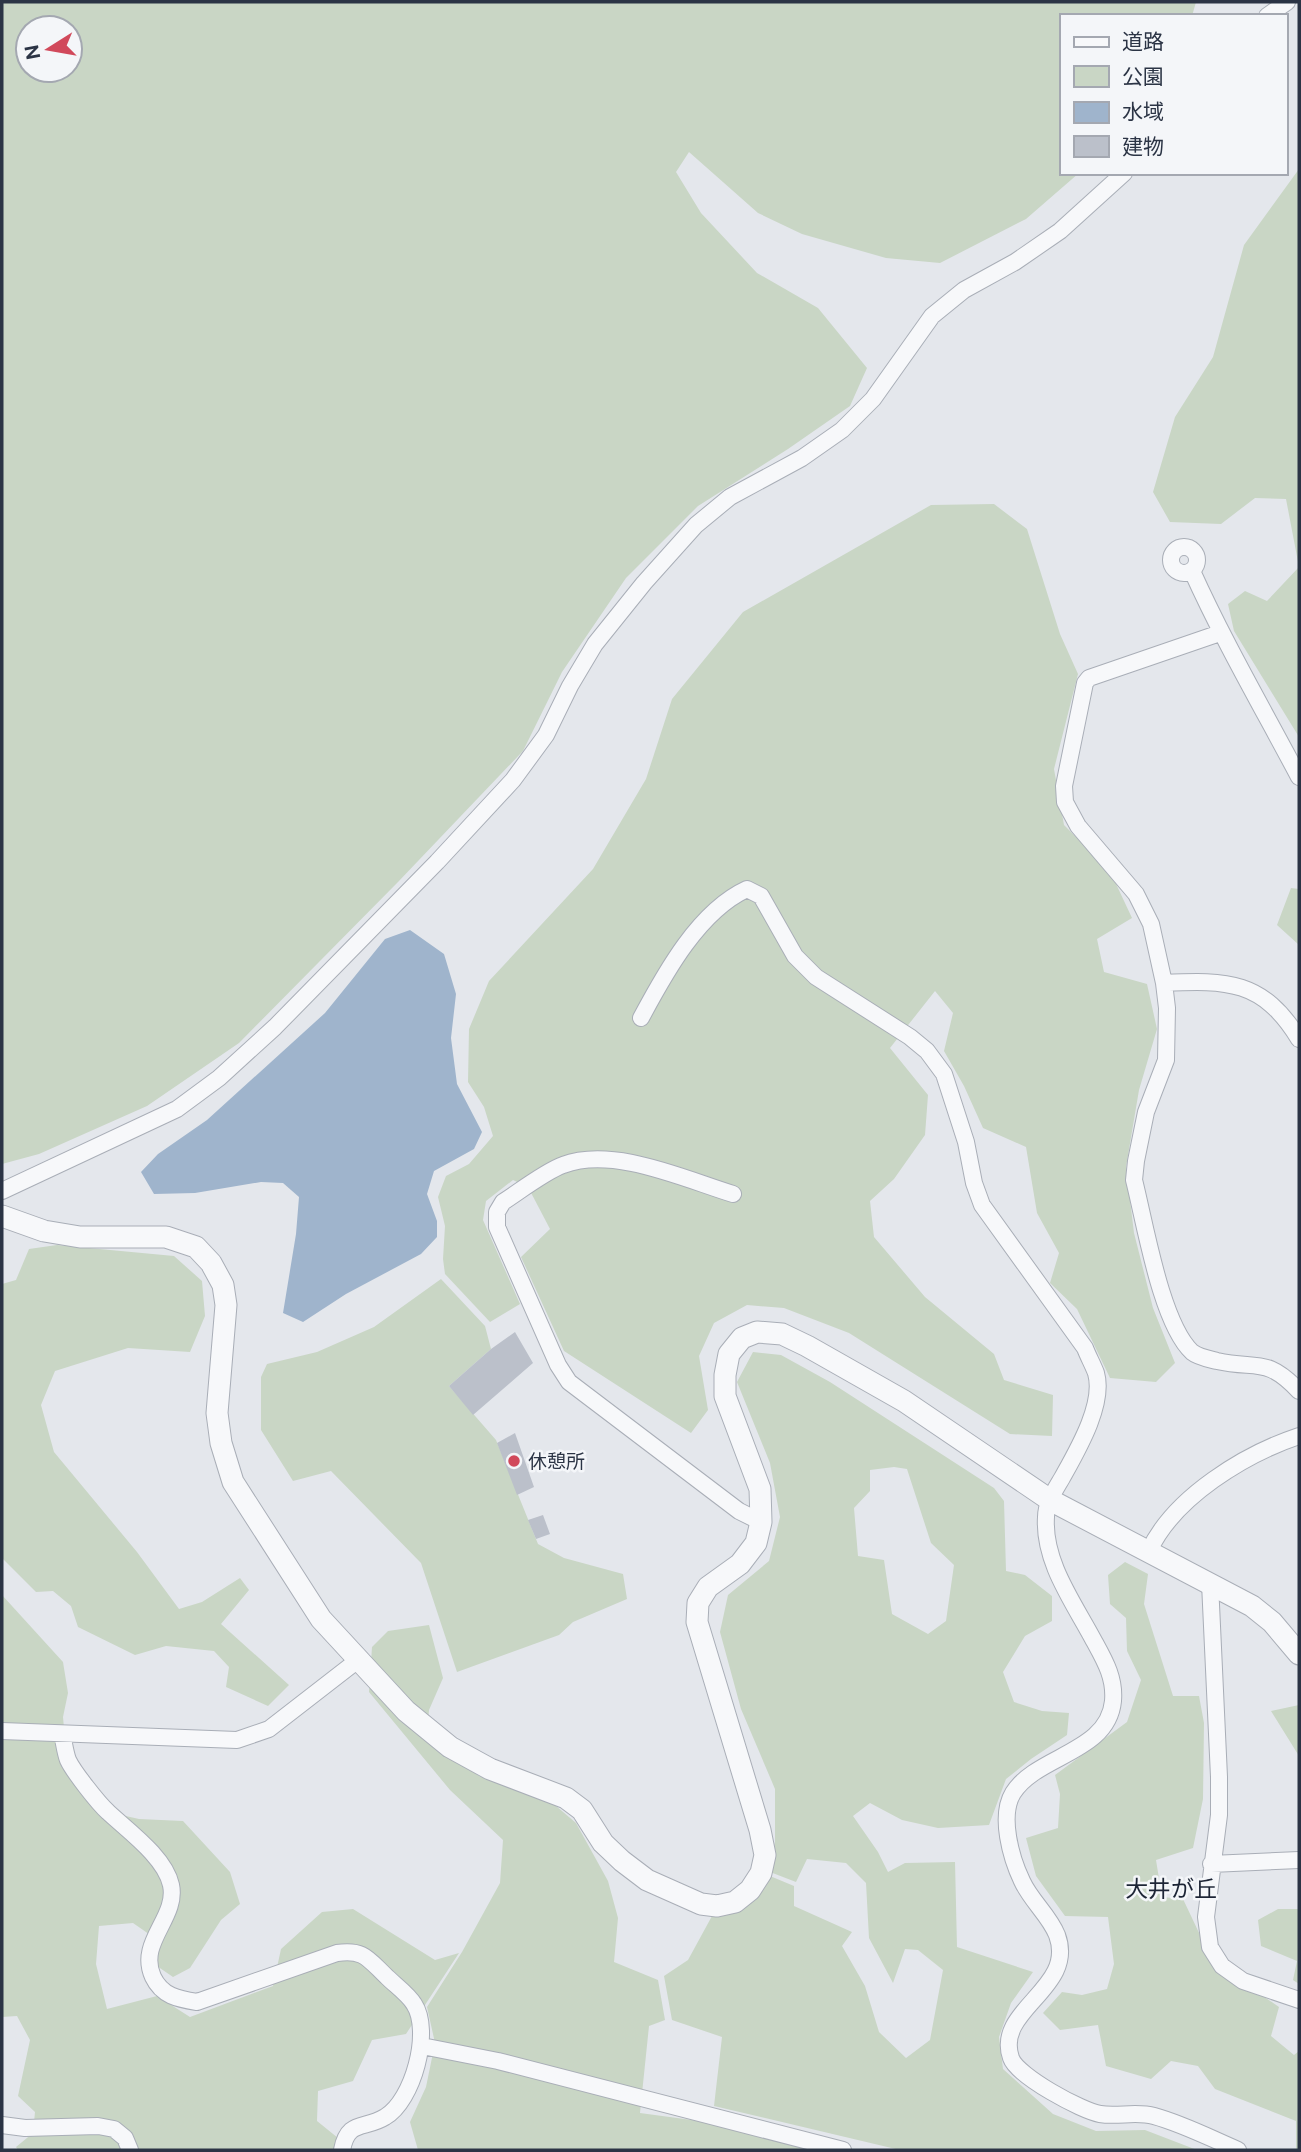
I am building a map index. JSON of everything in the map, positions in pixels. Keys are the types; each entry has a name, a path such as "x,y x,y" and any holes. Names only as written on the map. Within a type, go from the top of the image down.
{"street":[{"path":"1270,14 1287,2"},
{"path":"2,1191 177,1109 219,1078 275,1027 437,862 513,780 546,735 595,644 644,583 696,525 730,497 802,458 842,430 873,399 932,316 964,290 1015,262 1060,231 1122,175"},
{"path":"1192,571 1220,633 1299,777"},
{"path":"1220,633 1089,678 1085,683 1064,786 1065,802 1078,825 1136,894 1151,924 1164,984 1167,1008 1166,1060 1146,1112 1134,1180 1167,1311 1178,1338 1194,1355 1219,1362 1263,1365 1286,1377 1299,1391"},
{"path":"641,1018 664,974 708,917 731,896 747,889 761,896 795,956 816,977 909,1037 927,1051 944,1074 966,1142 974,1183 982,1205 1085,1349 1097,1374 1096,1403 1077,1450 1050,1500 1046,1513 1045,1535 1053,1564 1106,1663 1113,1681 1112,1704 1105,1723 1088,1742 1026,1779 1013,1794 1008,1809 1007,1828 1014,1861 1023,1883 1058,1937 1060,1955 1055,1974 1013,2027 1009,2048 1012,2061 1025,2076 1041,2086 1098,2114 1145,2114 1171,2121 1238,2150"},
{"path":"1164,984 1209,981 1235,984 1260,994 1290,1024 1299,1039"},
{"path":"733,1194 624,1160 597,1158 563,1165 503,1202 497,1212 497,1227 558,1365 569,1382 739,1511 761,1522"},
{"path":"2,1216 44,1231 80,1237 166,1237 196,1247 211,1263 223,1285 226,1305 217,1413 221,1443 233,1482 321,1619 406,1711 450,1747 490,1769 566,1798 582,1810 603,1843 647,1880 701,1905 717,1906 736,1902 750,1890 761,1873 765,1855 760,1830 697,1622 698,1603 708,1587 740,1564 756,1543 761,1522 760,1489 725,1396 729,1354 742,1338 757,1332 782,1334 904,1401 1050,1500 1252,1606 1272,1622 1299,1654"},
{"path":"1149,1551 1156,1536 1203,1485 1272,1446 1299,1436"},
{"path":"1210,1583 1219,1777 1219,1815 1206,1917 1210,1947 1223,1966 1243,1981 1299,2000"},
{"path":"2,1731 237,1740 269,1729 358,1660"},
{"path":"62,1734 68,1761 105,1809 143,1843 162,1866 171,1885 169,1907 149,1948 149,1969 157,1985 174,1999 197,2002 337,1953 353,1951 369,1959 414,2004 422,2025 422,2046 411,2082 397,2108 385,2118 356,2127 345,2136 342,2150"},
{"path":"1211,1864 1299,1860"},
{"path":"422,2046 498,2061 843,2150"},
{"path":"2,2125 25,2128 97,2126 114,2129 125,2138 130,2150"}],"green space":[{"path":"2,2 1196,2 1193,14 1060,14 1060,175 1077,175 1026,219 940,263 886,258 802,234 758,213 689,152 676,172 701,213 757,273 818,308 867,368 850,406 698,506 626,578 562,672 523,751 239,1043 147,1106 39,1154 2,1164"},
{"path":"1299,169 1299,567 1286,499 1255,498 1221,524 1170,522 1153,492 1175,417 1213,357 1244,245"},
{"path":"994,504 1027,529 1060,634 1078,674 1054,769 1064,825 1110,871 1132,918 1097,939 1104,972 1147,984 1157,1029 1139,1090 1126,1167 1134,1233 1153,1308 1175,1363 1156,1382 1110,1378 1077,1309 1050,1283 1059,1253 1037,1213 1026,1147 983,1128 944,1051 953,1013 935,991 890,1048 928,1095 925,1135 894,1179 870,1201 874,1237 925,1297 994,1354 1004,1380 1053,1395 1052,1436 1010,1434 849,1333 784,1308 747,1305 714,1323 699,1356 708,1410 691,1433 564,1351 521,1257 550,1229 528,1187 513,1180 486,1201 483,1220 520,1304 490,1322 445,1274 445,1226 438,1197 446,1176 469,1164 493,1136 484,1107 468,1082 469,1029 489,981 593,869 646,779 672,699 743,612 931,505"},
{"path":"1299,567 1299,737 1234,631 1228,604 1245,591 1267,601"},
{"path":"1291,888 1299,889 1299,945 1277,925"},
{"path":"57,1245 174,1256 202,1281 205,1316 190,1352 128,1348 55,1371 41,1405 54,1452 137,1552 179,1609 202,1602 240,1578 249,1590 221,1624 289,1685 268,1706 226,1687 229,1667 214,1651 166,1646 135,1655 78,1627 71,1606 53,1591 36,1592 2,1558 2,1284 16,1280 29,1249"},
{"path":"441,1279 485,1326 491,1349 449,1386 496,1440 538,1544 564,1558 623,1574 627,1599 573,1622 559,1635 457,1672 421,1563 331,1471 293,1481 261,1430 261,1377 267,1364 317,1352 374,1327"},
{"path":"753,1352 781,1355 830,1382 994,1488 1004,1501 1006,1571 1025,1575 1052,1596 1052,1621 1025,1636 1003,1672 1014,1702 1042,1711 1069,1713 1067,1735 1006,1779 989,1825 938,1828 902,1820 870,1803 853,1816 878,1852 888,1872 905,1863 955,1862 957,1947 1033,1972 1011,2003 999,2037 1003,2069 1053,2114 1096,2131 1145,2130 1197,2150 900,2150 714,2106 722,2037 672,2020 664,1976 688,1960 712,1916 770,1876 794,1886 794,1906 852,1932 842,1946 865,1986 879,2032 906,2058 930,2040 943,1970 918,1950 905,1949 893,1983 869,1938 866,1883 846,1863 807,1859 796,1882 770,1872 775,1842 775,1789 741,1709 720,1632 728,1595 769,1561 780,1517 770,1463 737,1382","holes":["894,1467 907,1469 931,1543 954,1565 946,1621 928,1634 892,1614 884,1560 858,1556 854,1508 870,1491 870,1470"]},
{"path":"1125,1562 1148,1574 1144,1604 1173,1696 1199,1696 1204,1723 1203,1799 1193,1848 1156,1860 1162,1897 1183,1899 1209,1954 1228,1980 1257,1992 1279,2007 1271,2036 1294,2055 1299,2051 1299,2150 1296,2150 1296,2121 1215,2089 1198,2066 1171,2061 1151,2079 1106,2066 1098,2025 1060,2030 1043,2013 1062,1992 1082,1995 1107,1989 1114,1964 1108,1917 1065,1916 1036,1876 1026,1838 1058,1828 1060,1794 1055,1775 1127,1722 1141,1680 1127,1651 1126,1618 1110,1604 1108,1575"},
{"path":"2,1595 63,1662 68,1693 63,1717 68,1773 99,1810 139,1819 183,1821 230,1872 240,1904 221,1920 190,1968 173,1977 154,1964 156,1939 133,1923 99,1926 96,1964 107,2009 157,1996 190,2017 273,1986 281,1949 322,1912 353,1909 435,1960 459,1953 406,2034 372,2040 353,2081 318,2091 317,2121 338,2138 336,2150 18,2150 16,2147 33,2133 35,2112 18,2096 30,2040 17,2016 2,2017"},
{"path":"429,1625 443,1678 429,1710 427,1736 479,1776 549,1800 576,1823 608,1881 618,1918 614,1962 658,1980 665,2020 649,2026 640,2113 714,2123 809,2150 418,2150 410,2122 426,2087 435,2043 427,2007 462,1952 500,1883 503,1840 450,1790 369,1692 372,1647 388,1631"},
{"path":"1299,1705 1299,1756 1271,1711"},
{"path":"1278,1909 1299,1909 1299,1984 1293,1980 1297,1961 1261,1946 1258,1920"}],"water":[{"path":"410,930 444,954 456,994 451,1038 457,1084 482,1132 474,1149 434,1171 427,1194 437,1221 437,1237 421,1254 346,1294 303,1322 283,1313 299,1197 283,1183 261,1182 195,1193 154,1194 141,1172 158,1154 207,1120 325,1013 385,939"}],"building":[{"path":"515,1332 533,1363 473,1415 449,1386"},
{"name":"休憩所","path":"515,1433 534,1487 517,1495 497,1443"},
{"path":"543,1515 550,1534 536,1539 528,1520"}],"place":[{"name":"休憩所","path":"514,1461"}],"district":[{"name":"大井が丘","path":"1171,1889"}]}
